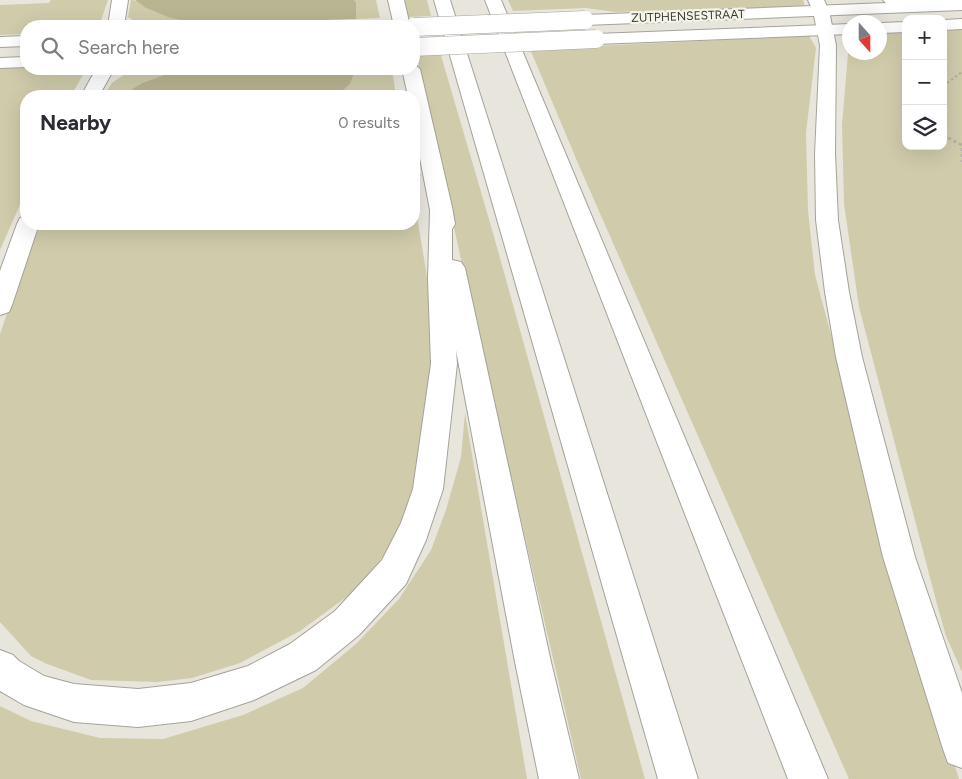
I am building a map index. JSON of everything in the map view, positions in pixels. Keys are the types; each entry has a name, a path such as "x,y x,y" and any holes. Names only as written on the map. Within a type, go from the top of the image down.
{"main road":[{"path":"117,20 120,0"},
{"path":"396,0 401,20"},
{"path":"442,0 678,779"},
{"path":"493,0 808,779"},
{"path":"891,0 962,4"},
{"name":"ZUTPHENSESTRAAT","path":"420,47 596,40 962,4"},
{"path":"828,18 825,154 826,220 849,356 900,557 962,748"},
{"name":"ZUTPHENSESTRAAT","path":"420,27 585,20 828,18"},
{"path":"947,25 962,24"},
{"path":"887,28 902,27"},
{"path":"0,42 20,41"},
{"path":"0,63 20,62"},
{"path":"93,90 102,75"},
{"path":"412,75 416,90"},
{"path":"420,110 532,662 559,779"},
{"path":"0,668 6,674 37,692 74,703 138,708 191,702 254,682 303,657 347,623 394,572 415,529 428,489 444,364 440,279 441,207"},
{"path":"0,305 26,230"}],"path":[{"path":"947,83 962,72"},
{"path":"947,137 962,146 962,162"}],"shaded area":[{"path":"51,0 108,0 101,20 20,20 20,34 0,35 0,5 49,3"},
{"path":"131,0 161,14 184,20 134,20 128,17"},
{"path":"135,0 354,0 356,2 356,19 180,20 146,8"},
{"path":"354,0 376,0 380,18 356,19 356,2"},
{"path":"401,0 427,0 431,16 406,17"},
{"path":"508,0 803,0 805,7 615,12 586,8 513,11"},
{"path":"962,29 962,672 946,636 938,608 859,307 844,204 842,125 847,60 887,60 887,33 902,32 902,150 947,150 947,30"},
{"path":"809,36 816,48 806,133 808,211 815,275 907,617 959,779 849,779 580,168 530,49"},
{"path":"440,52 493,233 645,779 581,779 467,287 420,71 420,53"},
{"path":"20,66 20,75 83,75 74,90 20,90 20,205 0,250 0,68"},
{"path":"123,75 164,75 142,83 131,90 107,90 112,83"},
{"path":"164,75 354,75 350,84 344,90 131,90 142,83"},
{"path":"354,75 393,75 395,90 344,90 350,84"},
{"path":"38,230 419,230 429,289 431,401 410,514 387,552 352,593 300,631 240,663 192,678 157,682 91,680 31,656 0,622 0,334 27,255"},
{"path":"465,413 527,779 0,779 0,706 31,721 100,738 163,739 243,715 303,688 356,644 399,599 431,550 446,510 461,457"}]}
